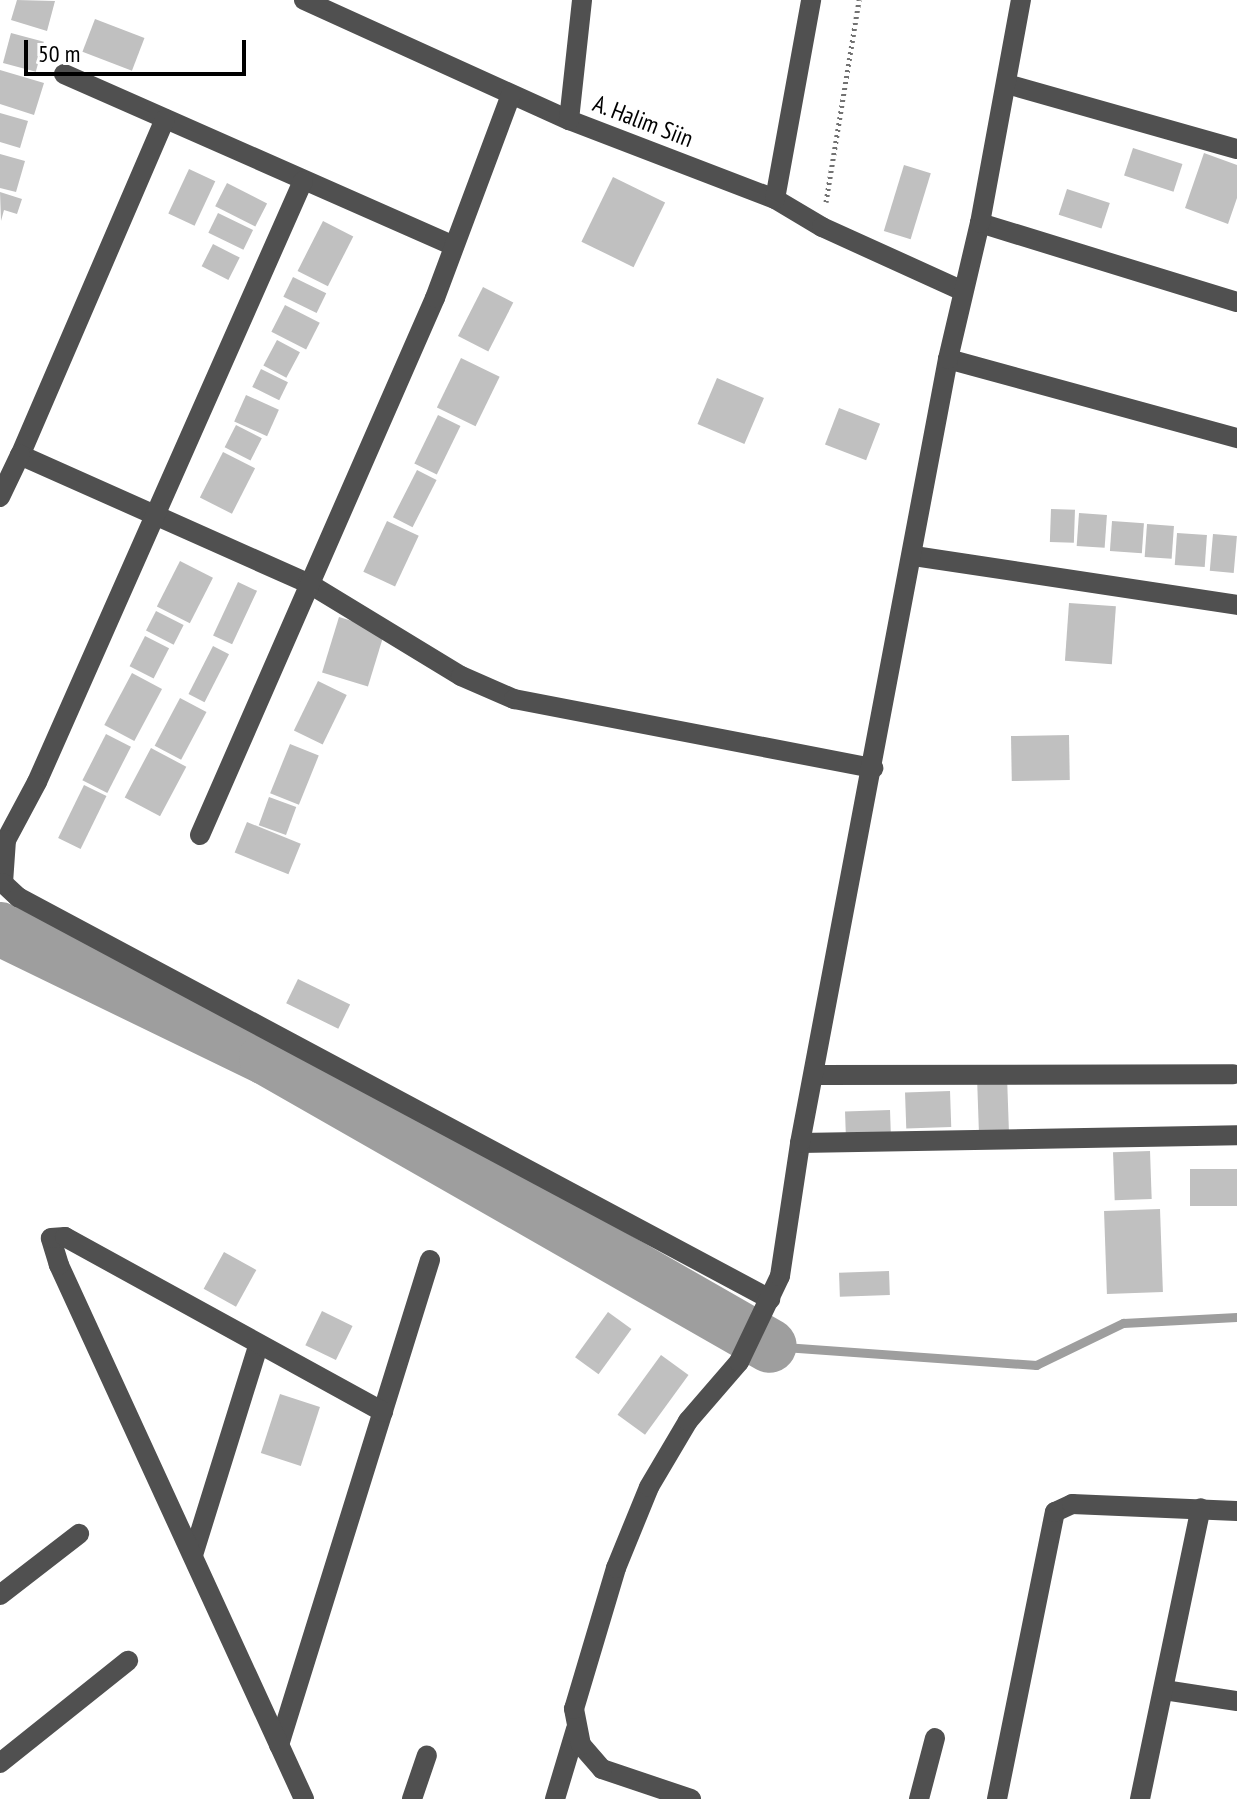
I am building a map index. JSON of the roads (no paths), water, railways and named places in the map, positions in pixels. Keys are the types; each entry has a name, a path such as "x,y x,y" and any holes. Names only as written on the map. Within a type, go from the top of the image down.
{"street":[{"name":"A. Halim Siin","path":"304,0 569,120 775,199 822,227 963,291"},
{"path":"569,120 582,0"},
{"path":"775,199 811,0"},
{"path":"555,1799 576,1729 576,1699 616,1568 645,1497 688,1421 739,1362 770,1301 789,1242 800,1143 914,556 948,359 980,223 1021,0"},
{"path":"64,74 454,246"},
{"path":"1007,84 1237,149"},
{"path":"200,835 454,246 511,95"},
{"path":"0,497 165,119"},
{"path":"303,181 37,782 6,840 3,883 18,897 770,1301"},
{"path":"980,223 1237,302"},
{"path":"948,359 1237,438"},
{"path":"20,455 308,583 461,676 514,699 873,768"},
{"path":"914,556 1237,605"},
{"path":"814,1075 1233,1074"},
{"path":"800,1143 1237,1135"},
{"path":"304,1799 59,1265 51,1238 62,1235 258,1346 383,1412"},
{"path":"279,1745 430,1260"},
{"path":"193,1555 258,1346"},
{"path":"997,1799 1055,1512 1072,1504 1237,1511"},
{"path":"1140,1799 1201,1508"},
{"path":"0,1595 79,1534"},
{"path":"0,1763 128,1661"},
{"path":"1164,1690 1237,1701"},
{"path":"576,1729 586,1753 602,1769 640,1786 691,1799"},
{"path":"919,1799 935,1738"},
{"path":"412,1799 427,1755"}],"waterway":[{"path":"0,929 266,1058 770,1346"},
{"path":"770,1346 1036,1365 1123,1323 1237,1317"}]}
